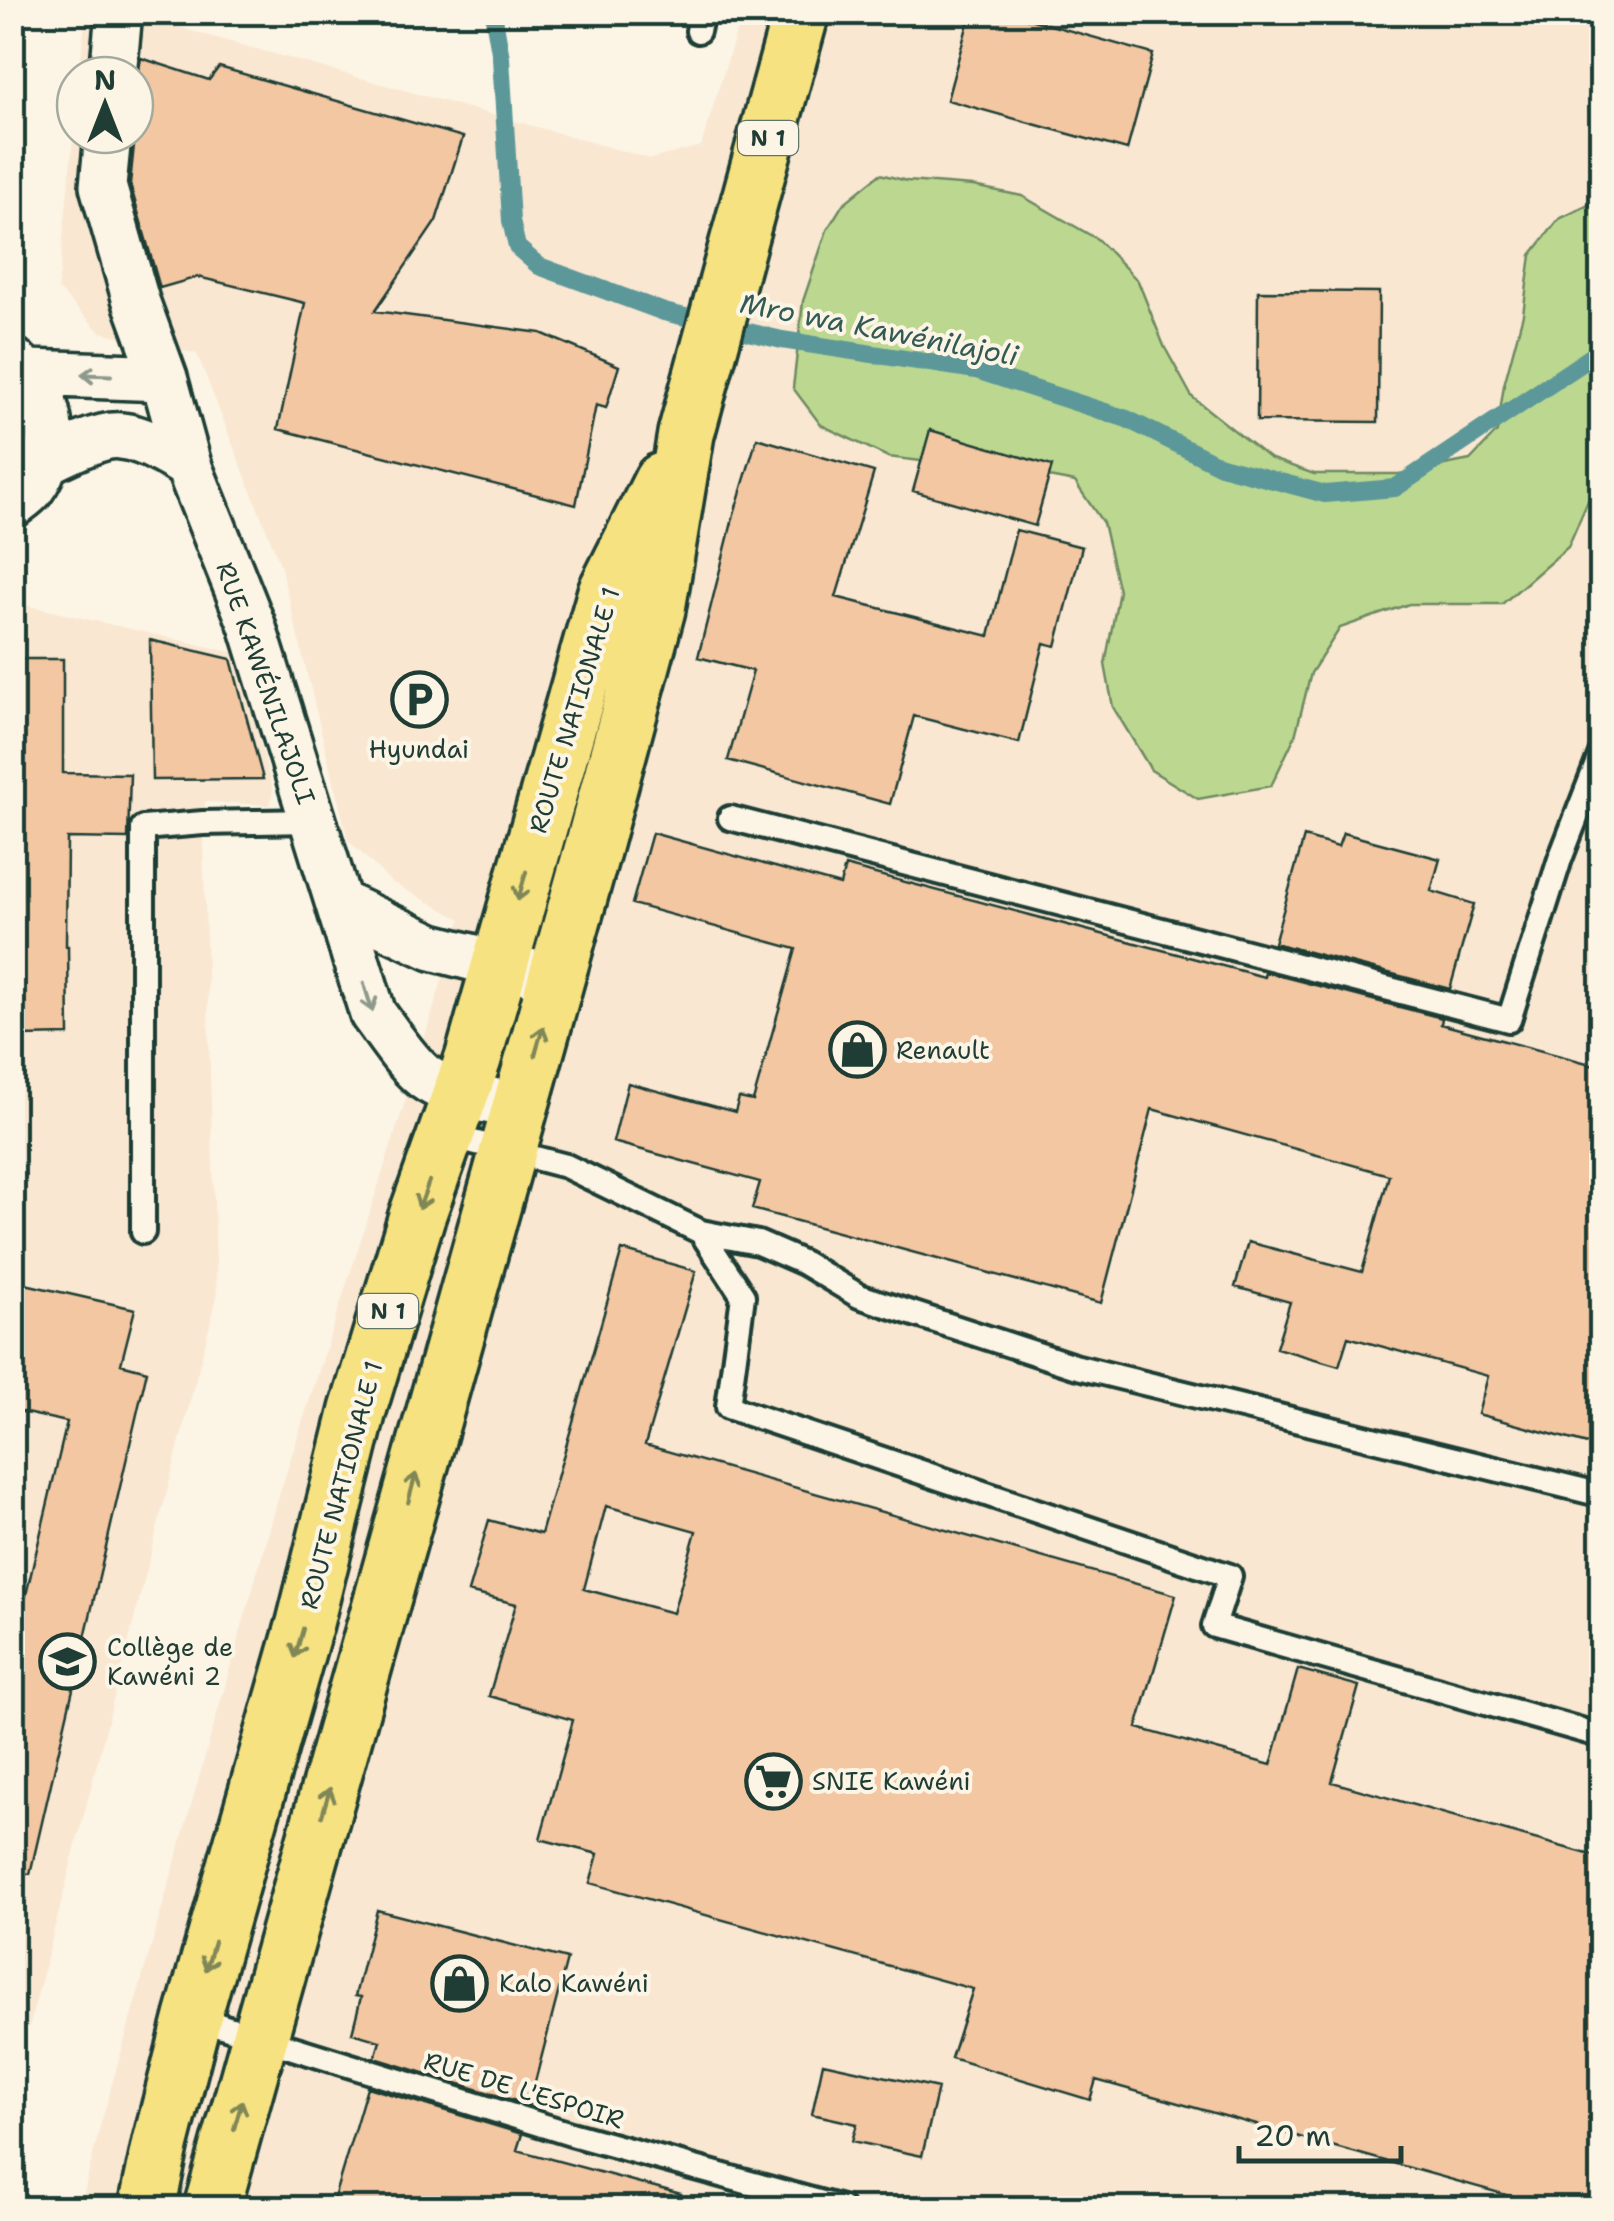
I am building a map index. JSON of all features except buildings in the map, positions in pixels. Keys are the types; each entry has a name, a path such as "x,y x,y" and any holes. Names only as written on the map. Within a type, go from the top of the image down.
{"main road":[{"name":"ROUTE NATIONALE 1","path":"212,2208 657,609 686,434 801,12"},
{"name":"ROUTE NATIONALE 1","path":"147,2208 193,2017 304,1623 358,1410 417,1216 473,1059 606,592 686,434"}],"street":[{"path":"115,55 118,12"},
{"name":"RUE KAWÉNILAJOLI","path":"106,155 103,186 136,300 164,378 188,465 252,625 373,1014 453,1114 514,1130"},
{"path":"20,366 164,378"},
{"path":"12,506 30,490 45,462 51,431 44,400 20,366"},
{"path":"45,462 76,447 119,435 188,465"},
{"path":"340,904 432,947 556,980"}],"lane":[{"path":"730,818 1509,1020 1560,859 1602,751"},
{"path":"143,1232 143,828 203,822 312,821"},
{"path":"514,1130 566,1166 701,1232 758,1243 804,1262 858,1296 1074,1366 1602,1495"},
{"path":"701,1232 743,1296 728,1407 1230,1576 1214,1626 1602,1736"},
{"name":"RUE DE L'ESPOIR","path":"193,2017 571,2134 841,2208"}],"shaded area":[{"path":"86,13 127,13 651,159 701,146 742,13 1601,13 1601,2208 80,2208 281,1489 461,919 391,882 348,840 280,564 197,354 100,332 58,289 71,155 155,155 155,55 81,55"},
{"name":"Collège de Kawéni 2","path":"12,602 236,653 273,790 270,805 205,802 217,1297 29,2028 12,2025"}],"green space":[{"path":"880,174 1022,196 1097,239 1138,281 1164,346 1192,397 1269,458 1314,474 1399,474 1470,460 1497,432 1504,385 1523,314 1531,255 1559,219 1601,199 1601,471 1568,547 1502,604 1409,604 1340,628 1311,673 1295,736 1271,786 1198,799 1151,770 1113,707 1105,664 1119,591 1103,523 1075,482 888,457 821,425 793,388 803,301 827,230 843,204"}],"waterway":[{"name":"Mro wa Kawénilajoli","path":"493,12 501,58 511,221 517,247 539,266 664,312 782,340 976,370 1127,419 1221,466 1325,494 1395,488 1602,352"}],"place":[{"name":"Hyundai","path":"419,700"},
{"name":"Renault","path":"857,1050"},
{"name":"Collège de Kawéni 2","path":"68,1661"},
{"name":"SNIE Kawéni","path":"773,1781"},
{"name":"Kalo Kawéni","path":"460,1983"}]}
